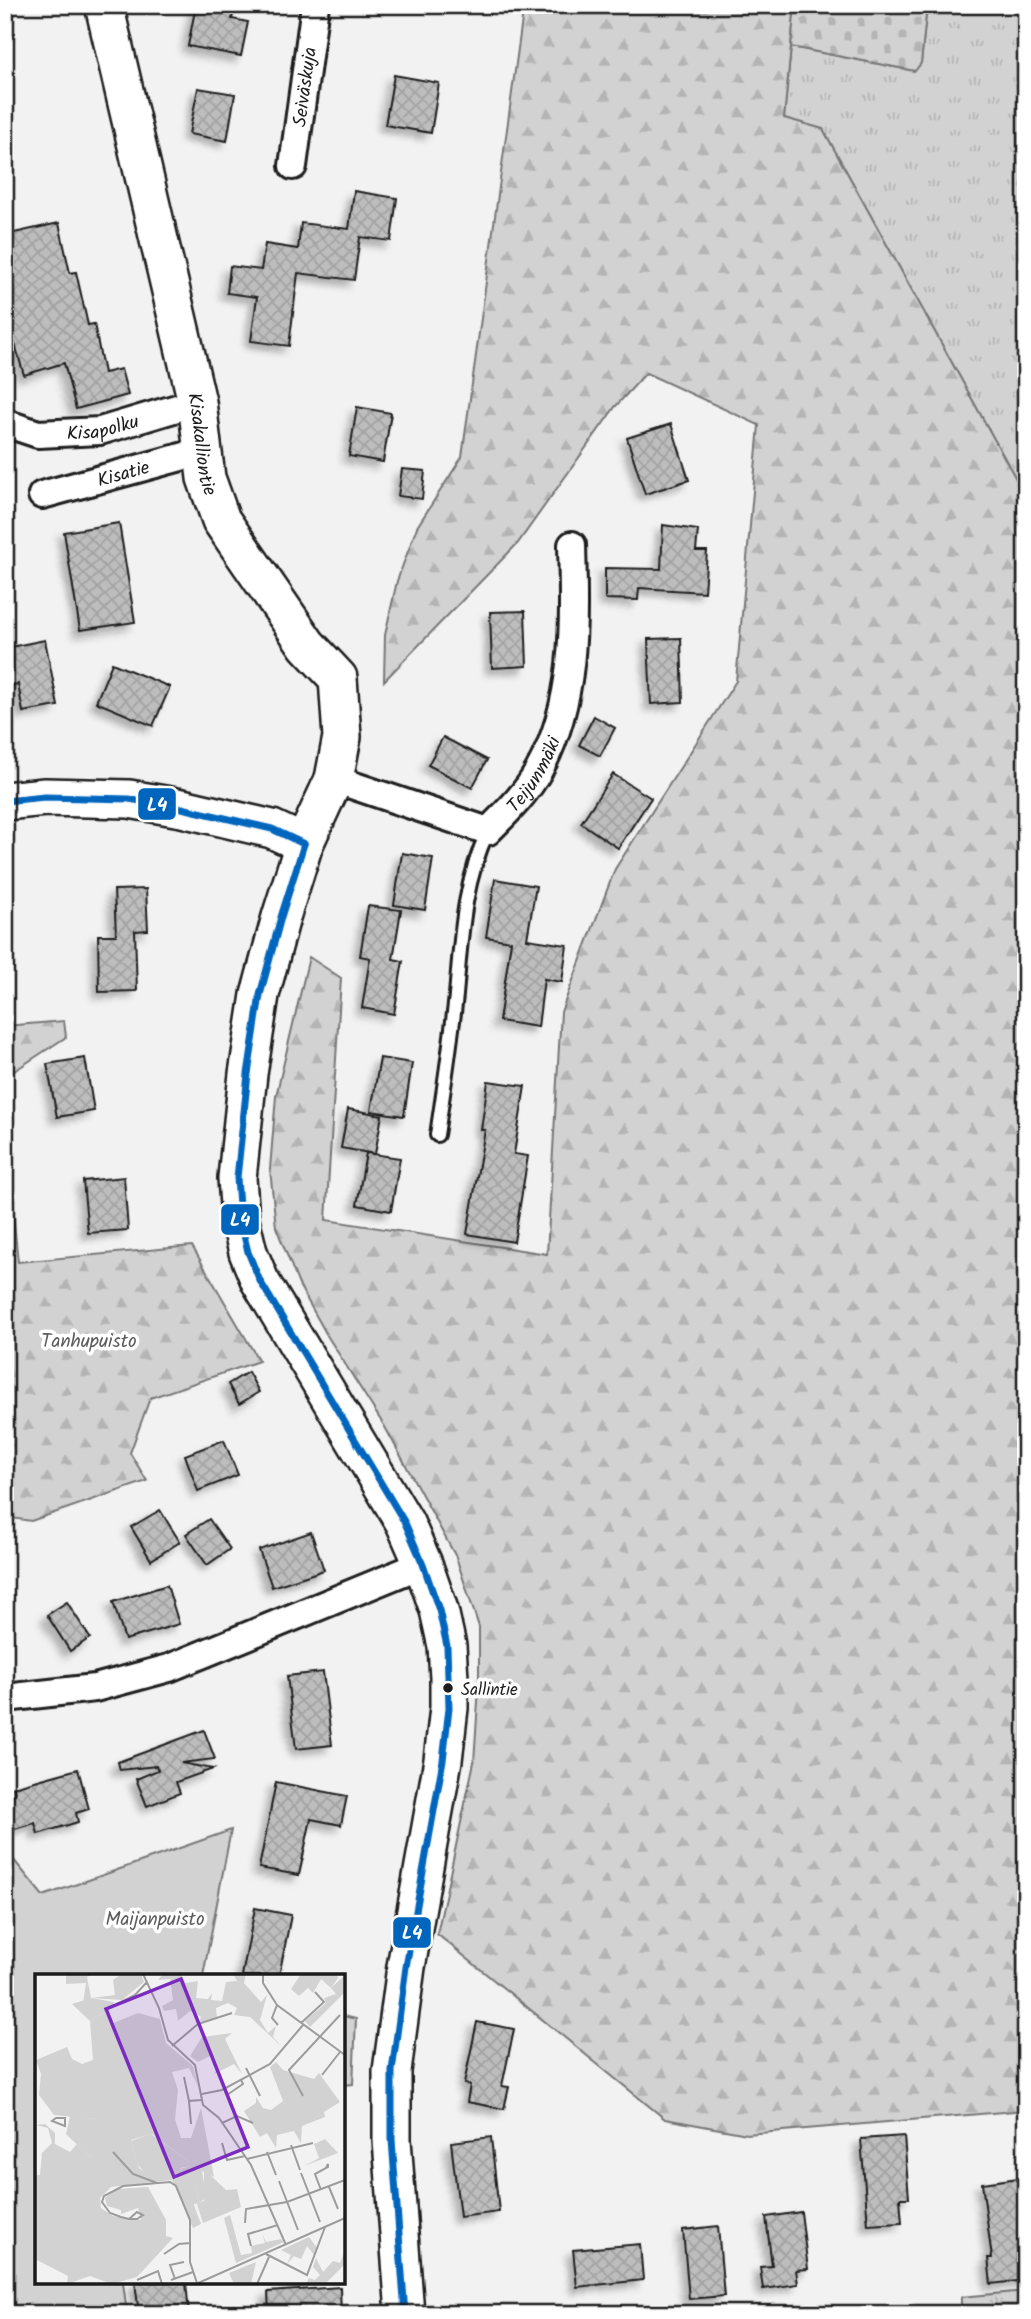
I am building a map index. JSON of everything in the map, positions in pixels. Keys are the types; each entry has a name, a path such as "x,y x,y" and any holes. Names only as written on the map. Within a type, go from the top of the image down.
{"street":[{"name":"Kisakalliontie","path":"104,5 197,402 206,478 221,520 307,645 338,678 342,737 334,779 304,844 260,995 237,1178 240,1219 248,1252 260,1281 405,1523 423,1564 439,1611 447,1646 449,1708 443,1760 406,1967 392,2071 392,2140 405,2314"},
{"name":"Seiväskuja","path":"293,166 315,5"},
{"name":"Kisapolku","path":"5,423 38,434 100,431 197,402"},
{"name":"Kisatie","path":"42,495 203,451"},
{"name":"Teijunmäki","path":"488,831 514,805 539,771 563,713 571,656 572,545"},
{"path":"334,779 488,831"},
{"path":"5,801 45,797 129,799 182,807 272,829 304,844"},
{"path":"5,1698 95,1688 169,1668 423,1564"}],"lane":[{"path":"437,1135 447,1070 466,895 477,855 488,831"}],"green space":[{"path":"524,5 795,5 784,118 823,129 1026,497 1026,2110 747,2134 665,2119 437,1934 474,1762 479,1686 479,1627 456,1557 385,1427 328,1337 299,1285 276,1227 270,1169 276,1096 309,957 341,978 326,1220 547,1254 561,1012 615,869 736,681 759,425 646,373 615,407 518,543 384,681 385,635 397,581 417,527 462,457"},
{"path":"795,5 927,5 921,63 915,71 791,47"},
{"path":"927,5 1026,5 1026,497 823,129 784,118 791,47 914,71 921,63"},
{"path":"64,1021 66,1037 5,1077 5,1026"},
{"name":"Tanhupuisto","path":"5,1133 18,1262 192,1246 259,1361 150,1398 130,1453 147,1481 31,1521 5,1517"},
{"name":"Maijanpuisto","path":"231,1830 203,1974 35,1974 35,2284 123,2284 127,2314 5,2314 5,1849 43,1896"},
{"path":"345,2016 356,2019 353,2084 345,2085"},
{"path":"1026,2291 1026,2314 961,2314 961,2297"}],"building":[{"path":"196,5 235,5 232,19 248,22 241,56 188,46"},
{"path":"394,75 439,83 431,133 385,125"},
{"path":"198,88 235,94 227,141 189,134"},
{"path":"354,191 397,198 391,241 360,237 354,280 298,273 289,346 251,341 257,297 227,293 230,266 261,270 265,244 298,249 301,223 349,229"},
{"path":"59,223 70,273 76,272 88,325 94,324 104,373 121,369 128,395 76,409 64,363 24,375 5,310 5,235"},
{"path":"357,407 391,413 383,462 349,456"},
{"path":"671,424 689,480 645,494 627,438"},
{"path":"402,469 425,471 422,499 398,496"},
{"path":"119,523 135,622 80,630 64,532"},
{"path":"663,525 698,530 696,551 707,551 704,592 639,588 638,600 605,599 605,568 661,569"},
{"path":"525,611 527,666 492,668 490,612"},
{"path":"681,638 683,702 651,704 648,639"},
{"path":"45,640 58,706 23,712 18,684 5,687 5,648"},
{"path":"112,663 170,687 153,726 96,702"},
{"path":"594,716 615,728 600,756 579,745"},
{"path":"443,737 487,760 472,788 428,765"},
{"path":"613,774 651,798 618,848 581,823"},
{"path":"402,853 433,858 425,910 394,905"},
{"path":"495,879 536,886 527,939 567,945 562,982 544,979 538,1027 499,1021 511,941 486,937"},
{"path":"146,889 148,930 135,931 137,991 99,992 98,935 116,935 114,890"},
{"path":"368,906 401,910 393,959 403,961 394,1014 362,1008 370,958 360,956"},
{"path":"85,1058 94,1111 57,1117 47,1064"},
{"path":"380,1058 412,1063 404,1116 371,1111"},
{"path":"488,1081 525,1086 514,1154 528,1156 514,1242 467,1234 485,1130 481,1130"},
{"path":"348,1109 382,1115 375,1154 341,1148"},
{"path":"366,1153 400,1158 391,1211 357,1205"},
{"path":"124,1177 128,1230 88,1233 83,1181"},
{"path":"248,1372 259,1392 239,1404 228,1384"},
{"path":"224,1440 238,1475 198,1491 185,1455"},
{"path":"160,1510 180,1542 151,1560 131,1527"},
{"path":"209,1519 230,1549 207,1565 186,1534"},
{"path":"311,1532 324,1570 272,1587 259,1550"},
{"path":"167,1585 179,1624 125,1640 113,1602"},
{"path":"67,1602 90,1638 70,1651 47,1615"},
{"path":"323,1672 332,1745 296,1749 287,1676"},
{"path":"204,1730 215,1759 181,1763 213,1769 176,1782 180,1793 147,1806 136,1779 158,1770 156,1766 120,1770 118,1762"},
{"path":"78,1769 89,1809 76,1813 78,1822 38,1834 35,1823 11,1830 5,1811 5,1796 15,1794 13,1787"},
{"path":"276,1782 347,1796 341,1825 311,1819 299,1875 259,1868"},
{"path":"255,1908 291,1915 279,1974 242,1974"},
{"path":"477,2022 514,2029 502,2086 509,2087 504,2109 467,2102 470,2085 464,2084"},
{"path":"904,2136 909,2198 900,2198 902,2223 868,2225 861,2139"},
{"path":"491,2137 499,2212 460,2217 451,2142"},
{"path":"1026,2177 1026,2280 991,2284 988,2258 992,2258 982,2183"},
{"path":"801,2212 808,2269 796,2270 798,2284 763,2289 760,2267 772,2266 766,2217"},
{"path":"718,2226 724,2296 689,2299 683,2230"},
{"path":"640,2244 643,2280 577,2287 573,2250"},
{"path":"135,2284 186,2284 189,2314 139,2314"},
{"path":"340,2287 341,2314 269,2314 268,2292"}],"transit line":[{"name":"L4","path":"5,801 45,797 129,799 272,829 304,844"},
{"name":"L4","path":"304,844 260,995 237,1178 240,1219 248,1252 260,1281 405,1523 439,1610 447,1646 449,1708 443,1760 406,1967 392,2071 392,2140 405,2314"}],"place":[{"name":"Sallintie","path":"448,1688"}]}
